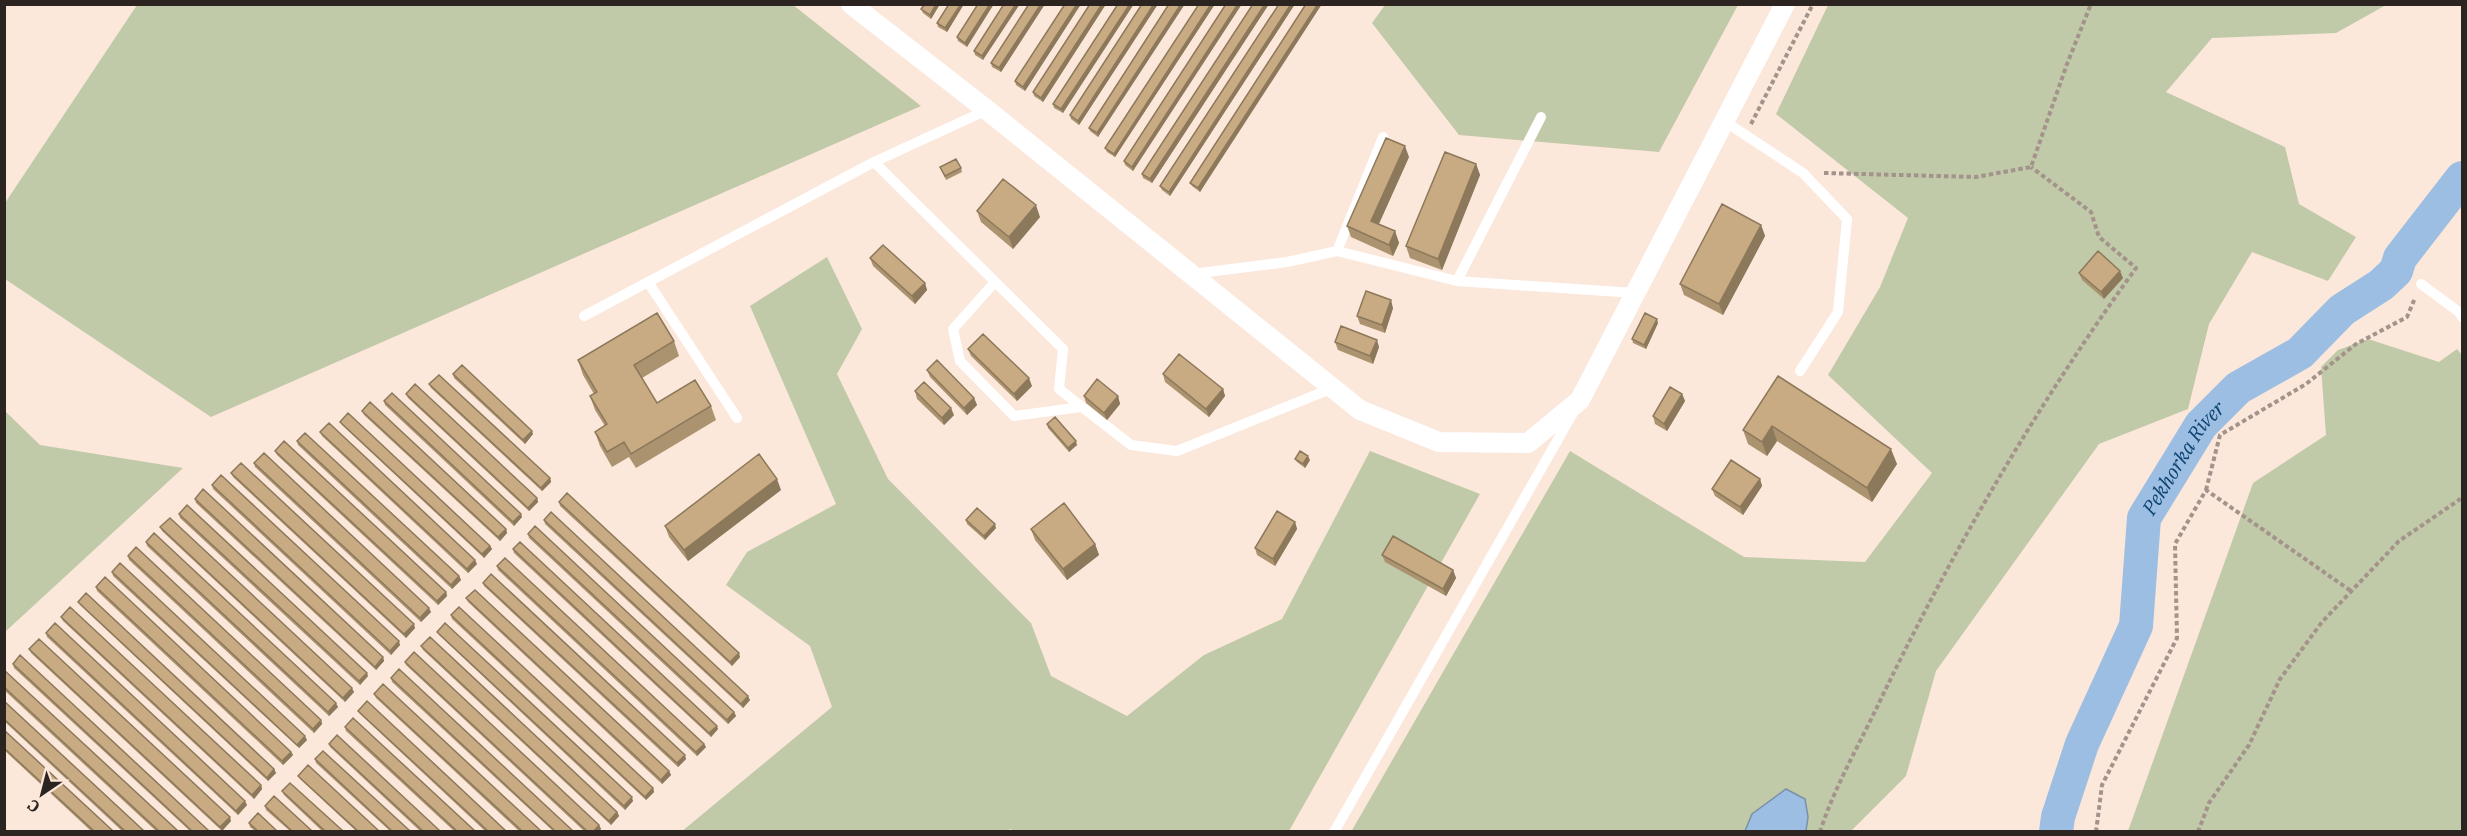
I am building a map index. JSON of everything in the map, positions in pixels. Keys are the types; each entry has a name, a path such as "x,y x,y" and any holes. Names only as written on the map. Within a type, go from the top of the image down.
{"street":[{"path":"851,4 987,110 1360,410 1439,442 1528,443 1580,400 1785,4"}],"lane":[{"path":"584,316 874,162 987,110"},
{"path":"1457,281 1541,117"},
{"path":"1724,121 1803,173 1847,219 1838,312 1800,371"},
{"path":"1337,251 1383,137"},
{"path":"874,162 1063,349 1059,389 1131,446 1177,451 1333,388"},
{"path":"1192,274 1287,262 1337,251 1457,281 1635,293"},
{"path":"648,282 737,418"},
{"path":"995,282 953,329 960,361 1014,416 1082,407"},
{"path":"2421,284 2463,317"},
{"path":"1334,831 1580,400"}],"path":[{"path":"1745,135 1814,4"},
{"path":"2031,166 2091,4"},
{"path":"1803,173 1976,177 2031,166 2091,212 2099,237 2136,268 2086,337 1998,477 1912,633 1820,831"},
{"path":"2096,831 2102,785 2177,638 2175,544 2206,490 2220,435 2306,384 2355,344 2407,317 2421,284"},
{"path":"2206,490 2351,591"},
{"path":"2198,831 2209,803 2249,745 2280,679 2322,622 2399,541 2463,496"}],"green space":[{"path":"137,5 793,5 921,106 211,417 5,279 5,203"},
{"path":"1385,5 1738,5 1659,152 1459,135 1372,23"},
{"path":"1828,5 2386,5 2336,33 2212,38 2166,92 2285,147 2299,204 2356,237 2328,281 2252,252 2209,324 2188,409 2099,444 1936,671 1906,776 1851,831 1351,832 1570,451 1744,557 1865,562 1932,473 1828,375 1880,287 1908,218 1776,114"},
{"path":"827,257 862,329 837,374 888,479 1031,623 1051,676 1127,716 1204,655 1282,619 1370,451 1480,494 1289,831 1014,832 1011,829 1002,832 681,832 832,707 810,646 726,585 747,552 836,504 750,306"},
{"path":"2368,339 2439,362 2457,349 2462,355 2462,831 2128,831 2253,483 2326,435 2321,367 2338,350"},
{"path":"5,411 40,445 183,468 5,632"}],"water":[{"path":"1786,789 1805,799 1808,817 1806,831 1745,831 1752,814"}],"building":[{"path":"925,4 936,4 930,15 921,9"},
{"path":"949,4 961,4 945,28 937,23"},
{"path":"978,4 990,4 965,43 957,37"},
{"path":"1004,4 1016,4 982,56 974,51"},
{"path":"1029,4 1041,4 999,68 991,63"},
{"path":"1065,4 1077,4 1023,87 1015,81"},
{"path":"1090,4 1102,4 1041,98 1033,92"},
{"path":"1118,4 1130,4 1061,109 1053,104"},
{"path":"1142,4 1154,4 1078,121 1070,115"},
{"path":"1169,4 1181,4 1097,133 1089,128"},
{"path":"1199,4 1211,4 1114,154 1105,148"},
{"path":"1226,4 1238,4 1132,167 1124,161"},
{"path":"1253,4 1265,4 1150,179 1142,174"},
{"path":"1279,4 1291,4 1169,192 1160,186"},
{"path":"1306,4 1318,4 1198,188 1190,183"},
{"path":"1386,138 1405,146 1371,221 1395,231 1389,245 1347,226"},
{"path":"1445,152 1476,164 1438,259 1406,246"},
{"path":"956,159 961,168 945,176 940,167"},
{"path":"1003,179 1036,205 1009,237 977,211"},
{"path":"1722,204 1761,225 1719,304 1680,284"},
{"path":"883,245 925,283 912,296 870,258"},
{"path":"2098,251 2120,271 2101,292 2079,273"},
{"path":"1366,291 1391,300 1382,325 1357,316"},
{"path":"657,313 674,341 634,365 657,403 695,380 711,406 631,454 624,442 607,452 595,432 607,424 590,396 597,392 578,360"},
{"path":"1645,313 1657,319 1644,345 1632,339"},
{"path":"1341,326 1377,340 1370,356 1335,342"},
{"path":"983,334 1029,378 1014,394 968,349"},
{"path":"1179,354 1223,389 1206,409 1163,374"},
{"path":"937,360 974,398 964,408 927,370"},
{"path":"462,365 532,431 523,440 453,374"},
{"path":"439,375 550,478 541,488 429,384"},
{"path":"1778,376 1891,449 1867,488 1772,426 1762,442 1743,430"},
{"path":"1097,379 1118,396 1104,413 1084,396"},
{"path":"924,382 951,408 942,418 915,391"},
{"path":"415,384 537,498 528,508 406,394"},
{"path":"1670,387 1682,394 1664,424 1653,416"},
{"path":"392,393 521,514 513,522 384,401"},
{"path":"370,402 506,529 498,537 362,411"},
{"path":"348,413 490,546 482,554 340,422"},
{"path":"1055,417 1076,441 1068,448 1047,424"},
{"path":"329,423 475,560 467,569 320,432"},
{"path":"305,433 459,576 451,585 297,441"},
{"path":"284,441 446,592 437,601 275,451"},
{"path":"1300,451 1308,456 1303,464 1295,459"},
{"path":"264,453 429,608 420,618 254,463"},
{"path":"759,454 777,479 684,550 665,526"},
{"path":"1731,460 1760,479 1740,507 1712,489"},
{"path":"241,463 414,624 404,634 231,473"},
{"path":"221,475 399,641 390,651 212,485"},
{"path":"203,489 383,657 375,667 195,499"},
{"path":"567,493 739,653 730,662 559,502"},
{"path":"1064,503 1095,544 1063,569 1031,529"},
{"path":"187,505 367,673 359,681 179,514"},
{"path":"977,508 995,524 984,536 966,520"},
{"path":"1277,511 1295,522 1273,559 1255,548"},
{"path":"551,512 748,696 741,704 544,520"},
{"path":"170,518 352,688 343,698 160,527"},
{"path":"535,526 734,712 727,720 528,534"},
{"path":"154,533 336,703 328,712 146,542"},
{"path":"1393,536 1453,570 1443,589 1382,555"},
{"path":"520,542 717,726 709,733 513,549"},
{"path":"136,547 321,720 313,729 128,556"},
{"path":"505,558 704,744 696,752 497,566"},
{"path":"120,563 305,736 297,745 112,572"},
{"path":"491,574 685,755 677,763 483,583"},
{"path":"105,577 291,752 282,761 96,587"},
{"path":"475,590 669,771 661,780 466,598"},
{"path":"86,593 274,769 267,778 78,602"},
{"path":"70,607 261,785 252,795 61,617"},
{"path":"459,607 653,788 645,797 451,615"},
{"path":"55,623 245,801 236,811 46,633"},
{"path":"445,623 632,797 624,806 437,632"},
{"path":"430,637 617,812 609,821 421,646"},
{"path":"39,639 230,817 220,827 29,649"},
{"path":"414,652 599,825 594,831 587,831 405,662"},
{"path":"20,655 209,831 192,831 13,664"},
{"path":"399,669 573,831 555,831 391,678"},
{"path":"4,670 178,831 159,831 4,687"},
{"path":"383,684 541,831 522,831 374,694"},
{"path":"4,701 144,831 125,831 4,719"},
{"path":"367,701 506,831 488,831 358,711"},
{"path":"353,718 475,831 457,831 345,727"},
{"path":"4,730 113,831 94,831 4,748"},
{"path":"337,735 440,831 423,831 329,744"},
{"path":"323,751 410,831 392,831 315,759"},
{"path":"308,765 379,831 358,831 298,776"},
{"path":"290,783 343,831 325,831 282,791"},
{"path":"274,796 312,831 292,831 265,806"},
{"path":"258,813 277,831 258,831 249,823"}],"waterway":[{"name":"Pekhorka River","path":"2056,832 2058,817 2082,744 2136,626 2144,518 2201,425 2238,388 2300,353 2342,310 2381,285 2396,271 2400,258 2462,178"}]}
